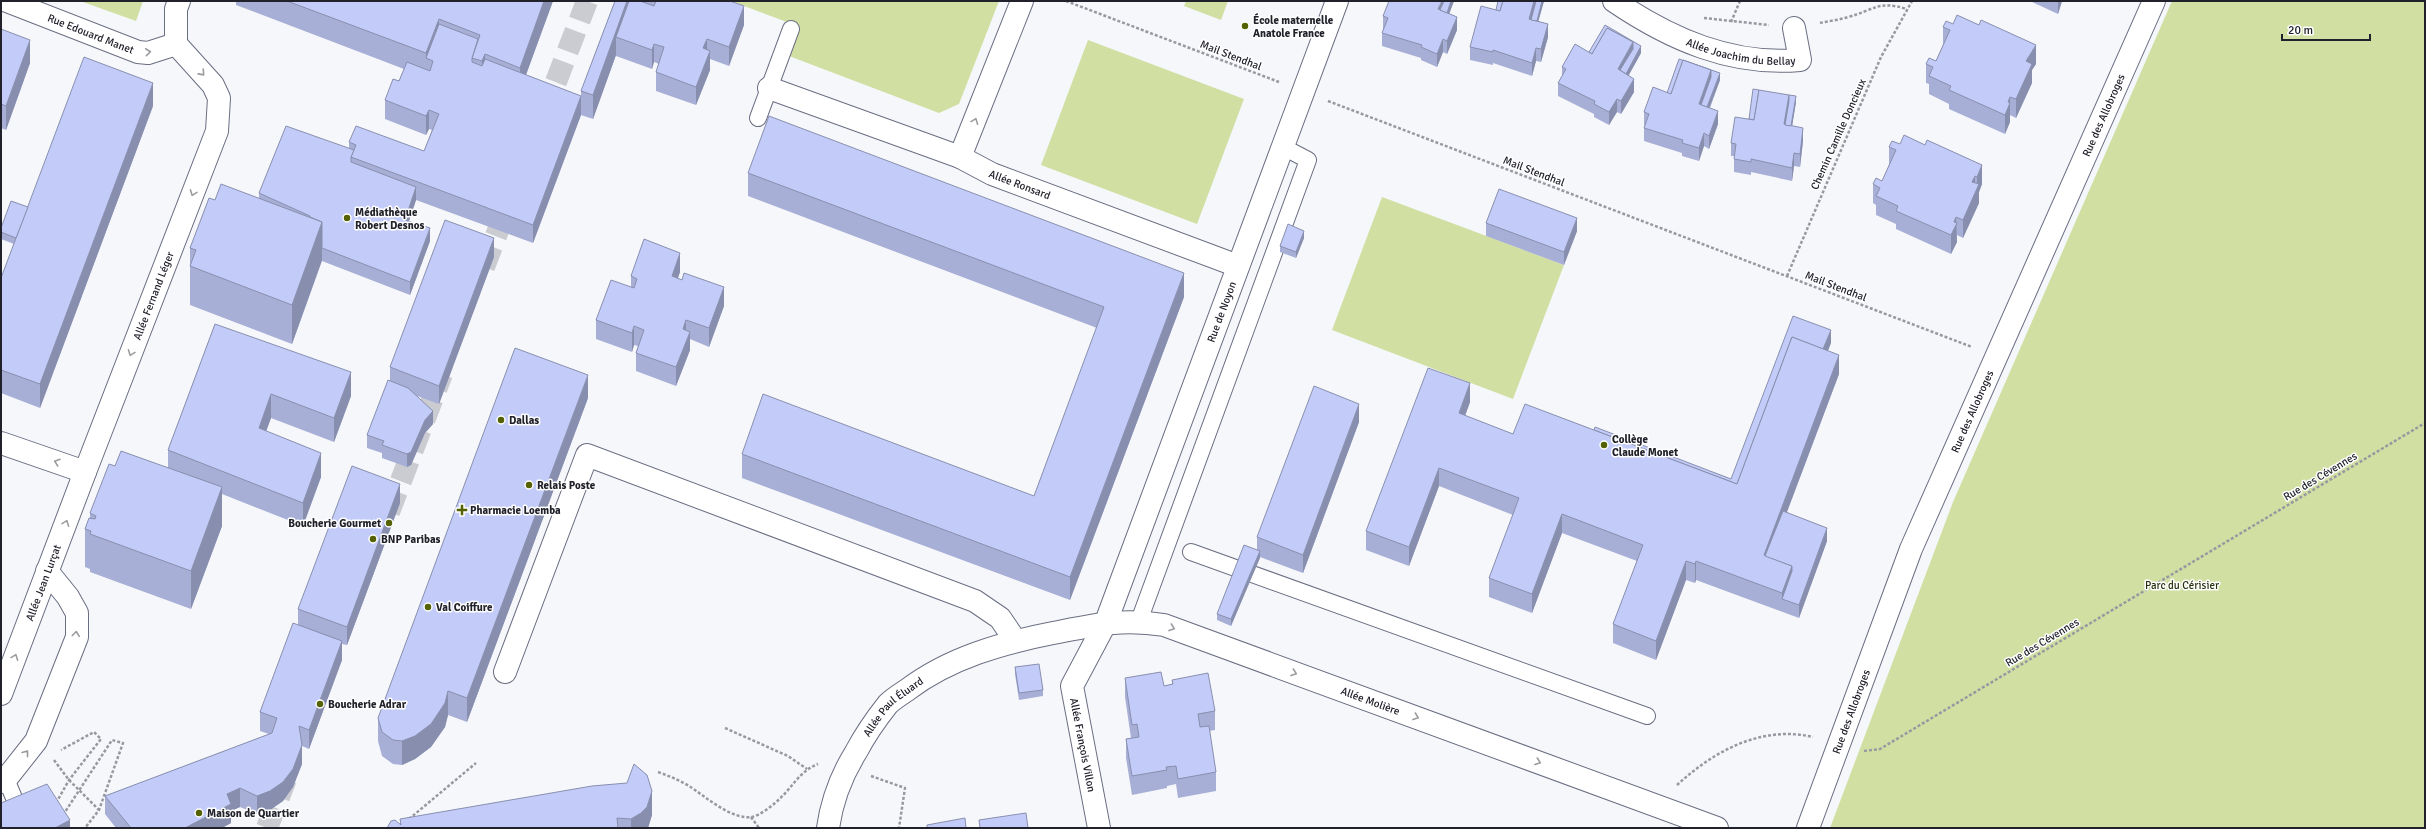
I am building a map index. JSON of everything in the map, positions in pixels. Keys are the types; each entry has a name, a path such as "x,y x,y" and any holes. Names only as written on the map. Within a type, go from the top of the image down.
{"street":[{"name":"Rue Edouard Manet","path":"7,1 138,52 148,53 176,44"},
{"path":"176,44 176,9 179,1"},
{"path":"960,157 1022,1"},
{"name":"Rue de Noyon","path":"1106,622 1337,1"},
{"name":"Allée Joachim du Bellay","path":"1614,1 1637,16 1679,39 1731,57 1779,62 1800,60 1794,28"},
{"name":"Rue des Allobroges","path":"1808,828 1911,549 2154,1"},
{"name":"Allée Fernand Léger","path":"85,472 217,131 220,98 213,85 176,44"},
{"name":"Allée Ronsard","path":"769,88 960,157 992,174 1238,266"},
{"path":"1,443 85,472"},
{"path":"505,672 587,455 975,601 1000,618 1016,640"},
{"name":"Allée Jean Lurçat","path":"1,694 85,472"},
{"path":"4,781 36,741 77,637 77,613 68,597 47,571"},
{"name":"Allée Molière","path":"1016,640 1106,622 1139,621 1164,625 1717,828"},
{"name":"Allée François Villon","path":"1099,828 1072,686 1106,622"},
{"name":"Allée Paul Éluard","path":"828,828 831,804 847,767 866,734 889,703 924,677 968,656 1016,640"}],"lane":[{"path":"758,118 791,29"},
{"path":"1139,621 1308,160 1283,147"},
{"path":"1192,552 1647,716"},
{"path":"4,781 25,824"}],"path":[{"name":"Mail Stendhal","path":"1066,1 1996,356"},
{"path":"1731,22 1740,1"},
{"name":"Chemin Camille Doncieux","path":"1787,276 1881,56 1912,1"},
{"path":"1698,15 1731,22 1794,28 1849,17 1880,4 1891,3 1908,9"},
{"name":"Rue des Cévennes","path":"1666,809 1674,787 1695,768 1730,747 1767,734 1798,734 1865,752 1880,749 2425,423"},
{"path":"725,728 788,756 807,769"},
{"path":"52,756 94,732 101,739 69,780 55,804"},
{"path":"60,820 112,740 124,743 99,810 85,828"},
{"path":"36,741 52,756 69,780 99,810"},
{"path":"404,823 476,763"},
{"path":"658,772 690,787 707,800 724,809 751,817 757,815 776,802 807,769 820,764 847,767 905,788 899,828"},
{"path":"751,817 759,828"}],"green space":[{"path":"80,1 143,1 136,21"},
{"path":"731,1 999,1 959,104 939,113 789,56 800,27"},
{"path":"1186,1 1228,1 1221,20 1184,6"},
{"name":"Parc du Cérisier","path":"2172,1 2425,1 2425,828 1830,828 1953,502"},
{"path":"1088,40 1244,99 1197,224 1041,165"},
{"path":"1382,197 1564,265 1513,399 1332,330"}],"building":[{"path":"287,1 544,1 520,68 485,54 482,61 472,58 480,35 439,19 426,53"},
{"path":"615,1 627,1 593,95 581,91"},
{"path":"629,1 640,1 654,6 656,1 730,1 744,6 729,47 707,39 703,48 710,51 696,87 656,72 664,47 654,44 652,50 616,37"},
{"path":"1389,1 1442,1 1438,9 1457,17 1447,41 1443,39 1437,54 1421,47 1422,45 1382,33 1388,18 1383,16"},
{"path":"1444,1 1451,1 1447,13 1440,10"},
{"path":"1498,1 1503,1 1500,11 1496,10"},
{"path":"1503,1 1534,1 1529,19 1548,24 1541,49 1536,48 1532,63 1493,50 1493,52 1470,47 1481,6 1500,11"},
{"path":"1536,1 1542,1 1537,21 1531,20"},
{"path":"1957,15 1979,25 1981,20 2036,45 2026,61 2032,64 2016,99 2010,97 2008,102 2010,103 2005,115 1949,90 1951,86 1929,76 1933,67 1926,64 1929,58 1936,61 1950,30 1943,27 1946,21 1953,24"},
{"path":"439,24 478,39 472,62 482,66 485,59 581,96 533,225 351,157 356,145 349,142 356,126 424,151 439,114 429,110 426,116 385,100 393,79 399,81 407,62 430,71 433,61 426,58"},
{"path":"1605,25 1641,46 1626,74 1620,70 1633,49 1633,42 1607,28 1592,54 1589,52"},
{"path":"1607,28 1633,42 1618,69 1634,79 1621,101 1617,99 1609,112 1594,104 1595,101 1558,83 1566,69 1562,67 1575,44 1592,54"},
{"path":"1,29 30,40 6,106 1,104"},
{"path":"84,57 153,83 40,384 1,370 1,278"},
{"path":"1679,59 1683,60 1671,94 1667,93"},
{"path":"1683,60 1711,70 1699,104 1718,111 1709,136 1704,133 1699,148 1682,143 1683,140 1644,128 1649,114 1644,112 1653,87 1671,94"},
{"path":"1706,68 1720,73 1707,107 1701,105 1711,77 1711,70"},
{"path":"1753,89 1759,90 1754,120 1749,119"},
{"path":"1759,90 1789,95 1784,124 1803,128 1800,154 1794,153 1792,168 1751,159 1751,162 1734,159 1736,144 1731,143 1735,117 1754,120"},
{"path":"1789,95 1796,96 1791,126 1785,125"},
{"path":"769,116 1184,273 1070,577 742,454 763,394 1034,496 1104,307 748,173"},
{"name":"Médiathèque Robert Desnos","path":"286,126 354,150 351,157 351,162 416,187 405,220 430,228 410,282 322,248 322,222 259,193"},
{"path":"1904,135 1925,145 1927,140 1982,165 1977,177 1975,176 1972,182 1979,184 1963,220 1956,217 1954,222 1957,223 1951,235 1896,211 1898,206 1876,196 1880,188 1873,184 1876,178 1882,181 1896,150 1889,147 1892,141 1900,144"},
{"path":"221,184 322,222 292,305 190,266 196,250 190,248 209,198 215,200"},
{"path":"1499,189 1577,218 1564,252 1486,223"},
{"path":"11,201 28,207 16,238 1,232 1,228"},
{"path":"445,220 494,238 439,386 390,367"},
{"path":"1288,224 1304,231 1296,252 1280,246"},
{"path":"644,239 680,253 672,276 682,280 684,273 724,287 709,328 686,320 683,329 690,332 676,367 636,353 644,330 634,326 632,333 596,320 611,280 634,288 637,279 631,276"},
{"path":"1793,316 1831,330 1823,349 1792,337 1737,484 1594,430 1595,427 1731,479"},
{"path":"215,324 351,372 334,418 271,394 259,428 321,453 303,503 168,450"},
{"path":"1792,337 1839,355 1764,555 1792,566 1782,593 1696,561 1695,564 1686,561 1656,641 1613,624 1643,545 1562,514 1532,594 1489,578 1519,498 1439,468 1409,547 1366,531 1428,368 1470,383 1459,413 1513,434 1525,404 1737,484"},
{"path":"515,348 588,375 467,698 448,691 445,703 431,724 415,736 402,741 393,740 382,732 378,718"},
{"path":"388,380 408,388 433,411 425,420 411,452 407,454 382,445 384,441 367,435"},
{"path":"1314,386 1359,404 1303,555 1257,537"},
{"path":"121,451 222,487 191,571 90,534 91,531 85,529 89,518 95,519 96,516 90,513 109,464 115,466"},
{"path":"352,466 400,484 347,627 298,609"},
{"path":"1783,511 1827,528 1799,605 1782,599 1792,571 1792,566 1765,556"},
{"path":"1244,545 1260,551 1231,619 1217,614"},
{"path":"293,623 342,641 309,730 299,726 302,745 293,769 283,782 270,791 257,796 240,788 227,794 231,804 185,828 131,828 105,796 272,733 277,718 260,712"},
{"path":"1039,664 1043,690 1019,693 1015,667"},
{"path":"1161,672 1164,686 1173,684 1172,680 1208,673 1215,711 1198,714 1200,727 1209,726 1216,772 1178,779 1176,766 1166,767 1167,770 1132,776 1126,739 1139,737 1137,724 1132,725 1125,678"},
{"path":"634,764 647,775 652,791 647,807 641,813 631,819 617,818 618,828 387,828 391,821 395,820 401,825 400,819 592,786 627,783"},
{"path":"47,784 70,820 55,828 1,828 1,803"},
{"path":"1026,813 1028,828 980,828 979,820"},
{"path":"965,818 966,828 927,828 927,825"}],"tunnel":[{"path":"544,113 587,1"},
{"path":"484,267 509,202"},
{"path":"389,512 442,374"},
{"path":"267,828 286,779"}],"place":[{"name":"École maternelle Anatole France","path":"1245,26"},
{"name":"Médiathèque Robert Desnos","path":"347,218"},
{"name":"Dallas","path":"501,420"},
{"name":"Collège Claude Monet","path":"1604,445"},
{"name":"Relais Poste","path":"529,485"},
{"name":"Pharmacie Loemba","path":"462,510"},
{"name":"Boucherie Gourmet","path":"389,523"},
{"name":"BNP Paribas","path":"373,539"},
{"name":"Val Coiffure","path":"428,607"},
{"name":"Boucherie Adrar","path":"320,704"},
{"name":"Maison de Quartier","path":"199,813"}]}
